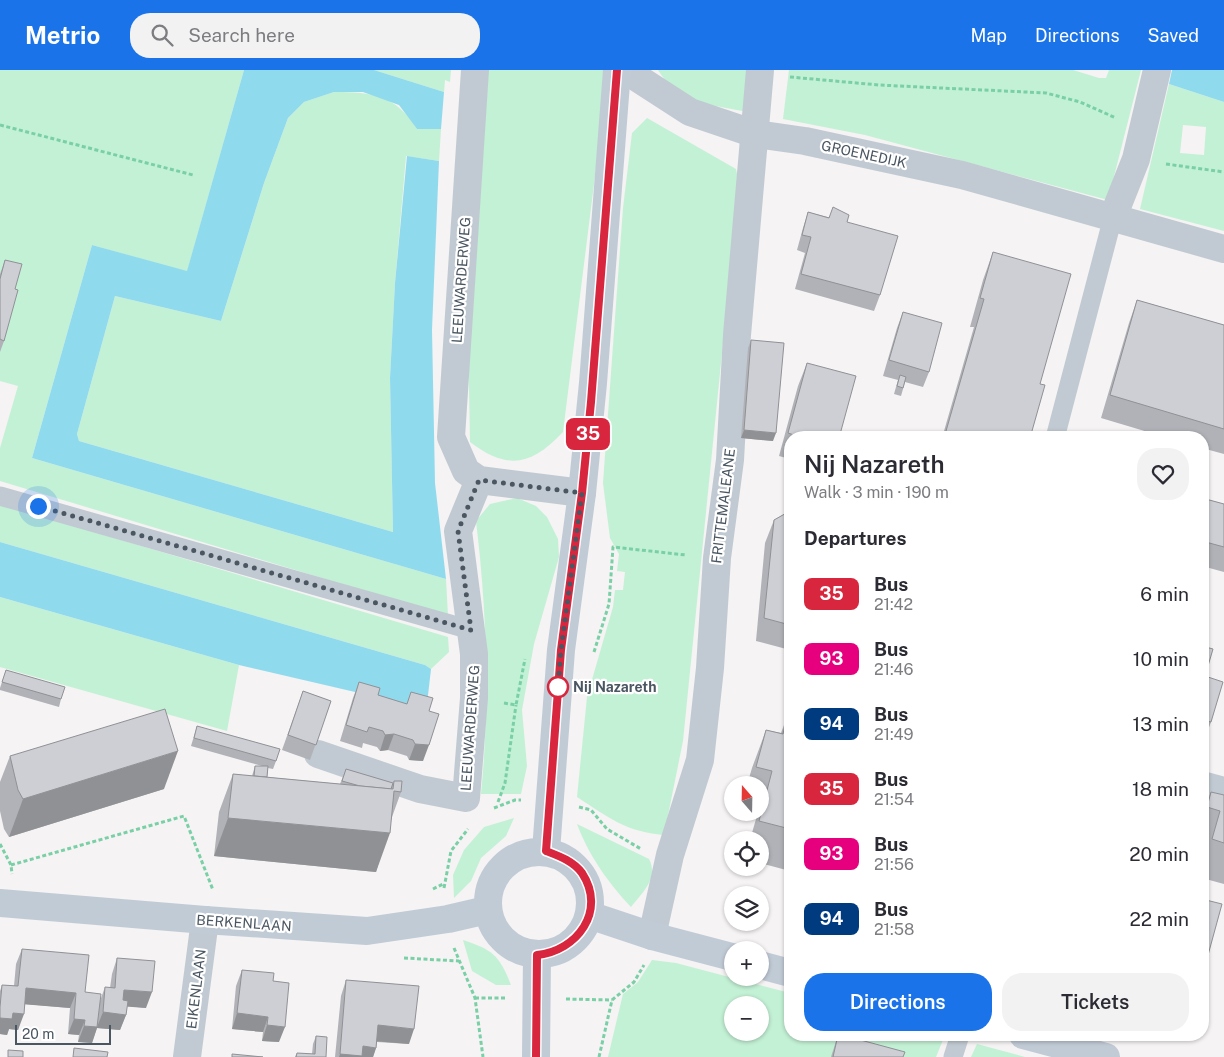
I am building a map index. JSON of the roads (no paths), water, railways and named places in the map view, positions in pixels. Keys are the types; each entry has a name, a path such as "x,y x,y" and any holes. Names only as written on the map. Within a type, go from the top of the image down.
{"main road":[{"path":"546,851 561,650 582,493 612,163 617,70"},
{"path":"546,851 566,858 582,873 590,893 590,915 582,932 568,946 552,953 537,955 511,947 495,931 487,910 489,886 502,866 522,854 546,851"},
{"name":"BERKENLAAN","path":"0,903 205,920 367,930 448,919 487,910"},
{"path":"590,915 652,936 724,955"},
{"path":"536,1057 537,955"},
{"path":"769,967 784,971"},
{"path":"1046,1041 1106,1057"}],"street":[{"name":"LEEUWARDERWEG","path":"318,754 420,789 466,798 474,698 474,654 458,531 479,480 466,471 451,437 475,70"},
{"name":"GROENEDIJK","path":"625,70 690,112 755,134 805,141 962,175 1224,249"},
{"path":"1113,217 1136,159 1157,70"},
{"name":"FRITTEMALEANE","path":"652,936 670,854 700,760 710,668 717,558 730,460 737,335 759,72"},
{"path":"479,480 582,493"},
{"path":"1209,787 1224,791"},
{"name":"EIKENLAAN","path":"187,1057 205,920"}],"lane":[{"path":"1057,431 1113,217"},
{"path":"0,496 471,630"},
{"path":"953,1057 958,1041"}],"water":[{"path":"244,70 374,70 444,92 441,129 417,129 399,105 363,92 334,92 304,102 288,118 264,183 221,321 115,296 77,434 79,441 393,532 390,378 395,283 407,156 439,161 432,330 435,483 446,579 32,458 92,245 187,271"},
{"path":"1172,70 1224,70 1224,102 1169,84"},
{"path":"0,542 425,665 431,669 427,704 411,705 239,665 0,597"}],"place":[{"name":"Nij Nazareth","path":"558,687"}]}
